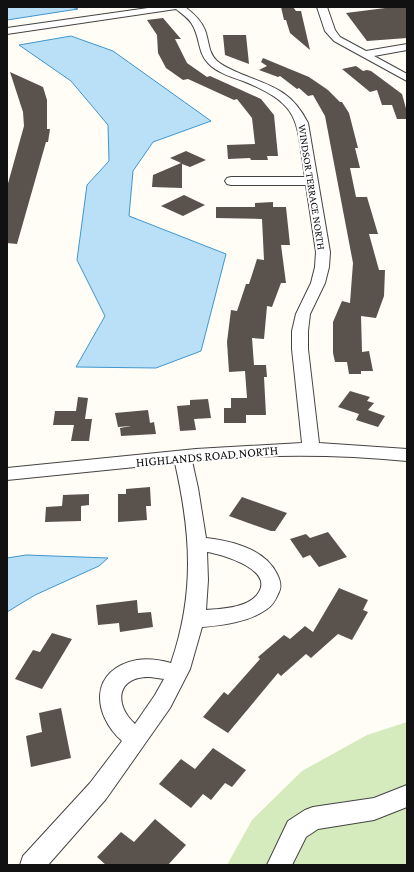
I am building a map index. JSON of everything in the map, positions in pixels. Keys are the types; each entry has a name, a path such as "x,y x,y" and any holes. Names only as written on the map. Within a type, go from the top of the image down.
{"street":[{"path":"7,31 174,7"},
{"name":"WINDSOR TERRACE NORTH","path":"179,7 191,17 200,30 204,49 210,60 225,69 275,91 294,106 300,114 323,252 322,267 318,283 303,314 300,331 311,449"},
{"path":"322,7 330,31 337,39 407,78"},
{"path":"365,54 407,47"},
{"path":"231,181 311,181"},
{"name":"HIGHLANDS ROAD NORTH","path":"7,474 242,452 311,449 407,455"},
{"path":"32,865 98,791 136,739 165,697 186,651 194,619 198,587 199,544 190,485 182,457"},
{"path":"194,619 232,615 256,606 266,597 271,586 268,574 259,565 247,557 229,549 199,544"},
{"path":"136,739 115,718 109,702 111,690 117,680 130,671 145,668 177,673"},
{"path":"279,865 297,829 313,818 374,809 407,796"}],"green space":[{"path":"407,722 407,865 227,865 252,820 302,771 367,735"}],"water":[{"path":"7,7 72,7 78,9 7,20"},
{"path":"71,36 113,51 211,121 153,142 133,171 129,216 226,254 201,351 156,368 76,367 105,316 77,260 87,185 109,161 108,125 71,81 19,45"},
{"path":"26,555 108,558 99,566 35,595 7,612 7,558"}],"building":[{"path":"281,7 293,7 296,11 301,11 310,50 290,33 286,20 284,20"},
{"path":"393,7 407,7 407,38 367,41 346,13"},
{"path":"163,18 181,39 175,39 187,63 207,77 210,76 261,99 274,115 278,156 267,156 268,160 251,160 250,158 228,159 227,145 255,144 252,118 237,99 234,100 188,79 183,80 166,68 158,53 157,35 147,20"},
{"path":"223,35 246,35 249,64 225,55"},
{"path":"263,58 309,77 328,90 340,102 342,102 349,113 358,148 355,148 360,168 350,168 356,197 367,197 378,234 369,234 379,270 385,270 384,296 376,318 361,316 362,352 369,351 373,371 361,371 361,374 349,374 347,362 335,362 333,353 333,322 342,301 350,303 353,263 325,116 313,95 308,96 299,88 297,89 280,76 278,77 259,70 267,66 261,62"},
{"path":"356,66 363,71 371,71 402,94 407,112 407,119 397,119 392,105 382,105 377,90 370,92 342,69"},
{"path":"10,72 43,87 47,100 47,129 50,129 48,142 46,142 17,244 7,243 7,187 24,126 23,112"},
{"path":"186,151 206,160 190,167 182,164 182,188 152,187 153,175 181,163 170,158"},
{"path":"184,195 205,205 183,216 161,206"},
{"path":"273,202 273,207 286,207 290,245 281,245 286,283 281,283 272,307 267,306 264,339 252,338 254,365 266,365 267,377 264,377 266,415 246,415 246,423 224,423 224,408 231,408 231,398 247,398 245,371 229,372 227,342 231,310 237,311 246,284 249,284 257,259 264,260 262,219 216,218 216,207 255,207 255,203"},
{"path":"350,391 370,397 367,401 374,403 368,410 385,416 378,427 356,420 359,414 338,407"},
{"path":"78,397 88,398 85,419 92,419 89,441 71,441 74,425 53,425 55,411 76,411"},
{"path":"208,399 211,418 194,419 196,430 180,431 177,406 190,405 190,400"},
{"path":"148,410 150,423 154,422 156,434 121,436 120,428 131,426 118,427 115,413"},
{"path":"150,487 151,506 146,506 147,520 118,522 118,494 126,494 126,489"},
{"path":"89,494 89,505 81,506 81,521 45,522 46,507 62,506 63,495"},
{"path":"242,497 287,513 275,531 271,531 229,516"},
{"path":"328,532 347,557 319,567 310,555 303,558 290,539 306,534 310,538"},
{"path":"339,588 368,600 363,610 368,612 352,640 338,634 311,658 306,654 281,676 278,673 228,733 203,717 224,692 228,695 260,659 258,657 284,635 290,639 305,626 313,632"},
{"path":"137,600 138,613 151,612 153,627 120,632 119,623 98,625 96,605"},
{"path":"52,633 72,639 42,689 15,679 33,650 40,652"},
{"path":"61,708 71,758 31,767 26,736 42,732 39,713"},
{"path":"213,748 246,770 232,787 225,783 211,800 203,794 191,808 159,784 181,759 195,769"},
{"path":"155,819 186,845 168,865 106,865 97,857 121,832 134,842"}]}
